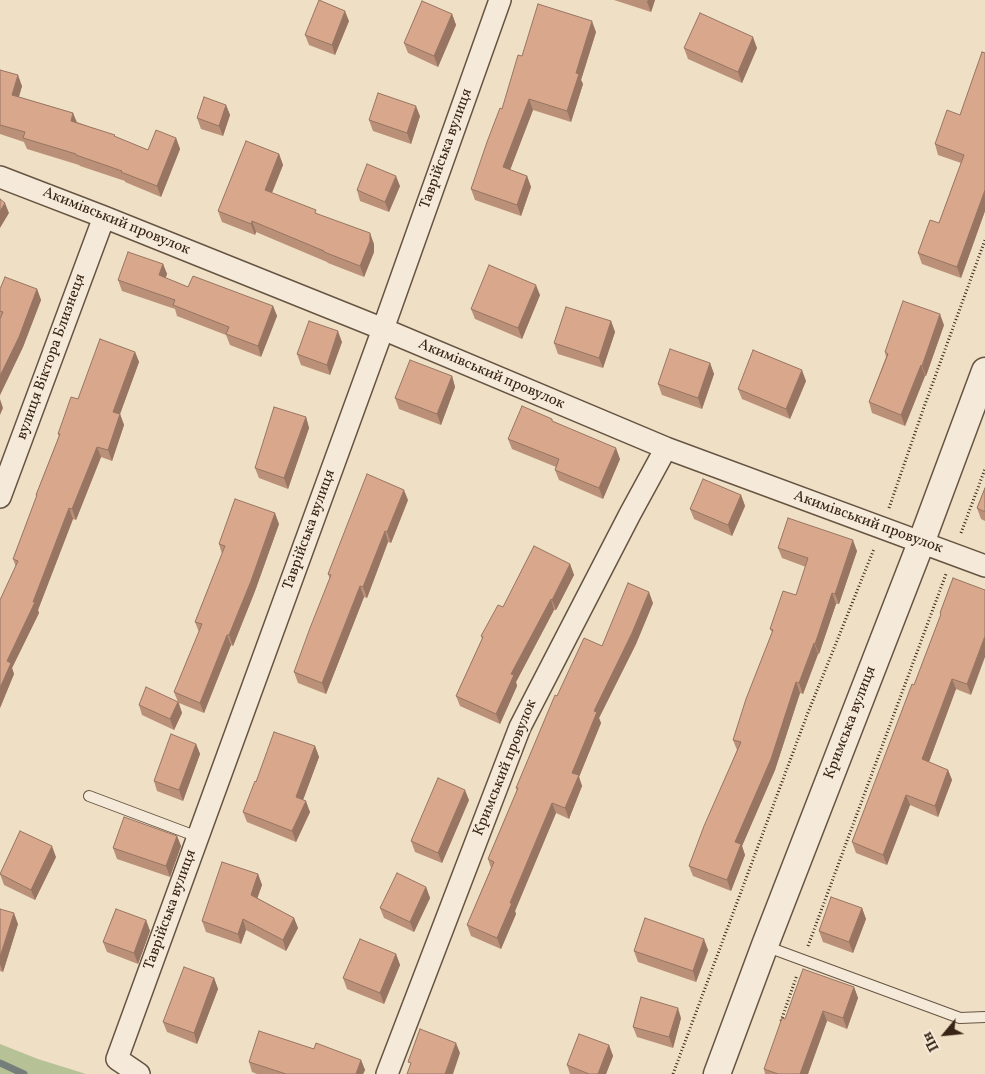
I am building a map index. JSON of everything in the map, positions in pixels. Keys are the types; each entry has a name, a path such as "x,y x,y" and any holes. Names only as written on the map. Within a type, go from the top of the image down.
{"street":[{"name":"Таврійська вулиця","path":"139,1074 117,1059 383,329 500,0"},
{"name":"Акимівський провулок","path":"0,176 383,329 666,448 985,566"},
{"name":"вулиця Віктора Близнеця","path":"0,497 104,217"},
{"name":"Кримська вулиця","path":"717,1074 764,946 921,543 985,371"},
{"name":"Кримський провулок","path":"387,1074 520,726 620,532 666,448"}],"lane":[{"path":"89,796 198,837"},
{"path":"764,946 960,1018 985,1017"}],"path":[{"path":"673,1074 807,715 882,528 985,240"},
{"path":"782,1021 802,960 985,469"}],"green space":[{"path":"0,1044 38,1059 86,1074 0,1074"}],"building":[{"path":"319,0 345,11 332,45 305,35"},
{"path":"422,1 452,14 434,56 404,43"},
{"path":"538,4 592,21 576,73 579,74 567,111 529,99 503,167 527,176 517,205 471,189 500,108 502,109 518,55 522,56"},
{"path":"700,13 753,37 738,72 684,48"},
{"path":"982,52 985,53 985,190 957,267 918,253 930,220 939,223 964,155 935,144 947,110 960,115"},
{"path":"0,70 18,75 12,95 73,113 71,121 115,135 148,150 156,130 176,138 157,186 76,154 23,138 25,132 0,125"},
{"path":"378,93 416,106 407,133 369,120"},
{"path":"204,97 226,105 219,126 197,118"},
{"path":"246,141 279,154 265,190 316,210 315,213 370,233 370,241 360,266 252,221 251,224 218,211"},
{"path":"367,164 396,176 385,202 357,190"},
{"path":"0,199 5,203 0,211"},
{"path":"128,252 163,264 159,275 188,287 193,276 273,306 258,346 226,334 229,327 173,305 175,300 118,280"},
{"path":"489,265 536,285 518,328 471,309"},
{"path":"5,277 37,289 19,337 0,376 0,319 3,312 0,311 0,289"},
{"path":"903,301 940,314 922,366 901,415 869,402 888,354 885,352"},
{"path":"566,307 611,321 599,358 554,343"},
{"path":"309,321 338,331 327,365 297,354"},
{"path":"100,339 135,352 113,412 120,414 108,450 97,447 72,509 69,508 33,602 35,602 7,661 11,663 0,688 0,600 18,561 13,559 60,434 58,434 71,397 78,399"},
{"path":"670,349 710,363 698,398 658,384"},
{"path":"753,350 802,370 786,409 738,389"},
{"path":"410,360 452,376 437,414 395,398"},
{"path":"522,406 616,448 599,488 555,470 559,459 508,439"},
{"path":"274,407 306,417 284,478 255,468"},
{"path":"367,474 404,490 387,532 385,531 363,587 360,586 322,683 294,672 331,575 328,574"},
{"path":"703,479 741,495 728,525 690,509"},
{"path":"985,488 985,512 977,508"},
{"path":"235,499 275,513 251,581 200,703 174,692 202,624 195,622 225,546 219,544"},
{"path":"788,518 853,540 835,594 832,593 815,644 799,683 796,682 771,759 735,842 741,844 727,880 689,866 704,826 741,742 733,740 746,699 773,630 770,629 783,591 796,595 808,558 778,548"},
{"path":"534,546 570,564 511,674 514,675 496,714 456,696 483,637 481,636 498,605 503,607"},
{"path":"953,578 985,590 985,636 967,684 952,679 922,759 948,770 935,806 906,795 883,855 852,842 912,684 914,685"},
{"path":"628,583 649,592 632,633 594,711 597,712 572,773 579,775 565,808 552,803 497,938 467,925 494,862 488,859 555,695 557,696 584,638 602,646"},
{"path":"146,687 178,702 170,719 139,705"},
{"path":"274,732 315,746 296,797 306,801 292,831 243,812"},
{"path":"171,734 196,744 179,790 154,781"},
{"path":"438,778 465,790 438,853 411,841"},
{"path":"124,817 177,836 166,866 113,848"},
{"path":"20,831 52,846 31,890 0,874"},
{"path":"222,862 258,874 251,895 294,918 283,940 243,919 238,934 202,921"},
{"path":"397,873 426,887 410,922 380,908"},
{"path":"831,897 862,908 849,942 819,931"},
{"path":"0,909 14,913 0,957"},
{"path":"116,909 146,920 134,953 103,942"},
{"path":"645,918 704,939 693,971 634,951"},
{"path":"360,939 396,954 380,993 343,978"},
{"path":"184,967 214,978 194,1033 163,1022"},
{"path":"803,969 854,987 843,1018 823,1011 800,1074 778,1074 764,1069 782,1018 785,1019"},
{"path":"641,997 678,1008 669,1037 633,1027"},
{"path":"420,1029 456,1043 445,1074 407,1074 411,1063 408,1062"},
{"path":"259,1031 314,1049 316,1043 361,1060 356,1074 286,1074 249,1062"},
{"path":"579,1034 609,1045 598,1074 589,1074 567,1065"}],"waterway":[{"path":"0,1063 24,1074"}]}
